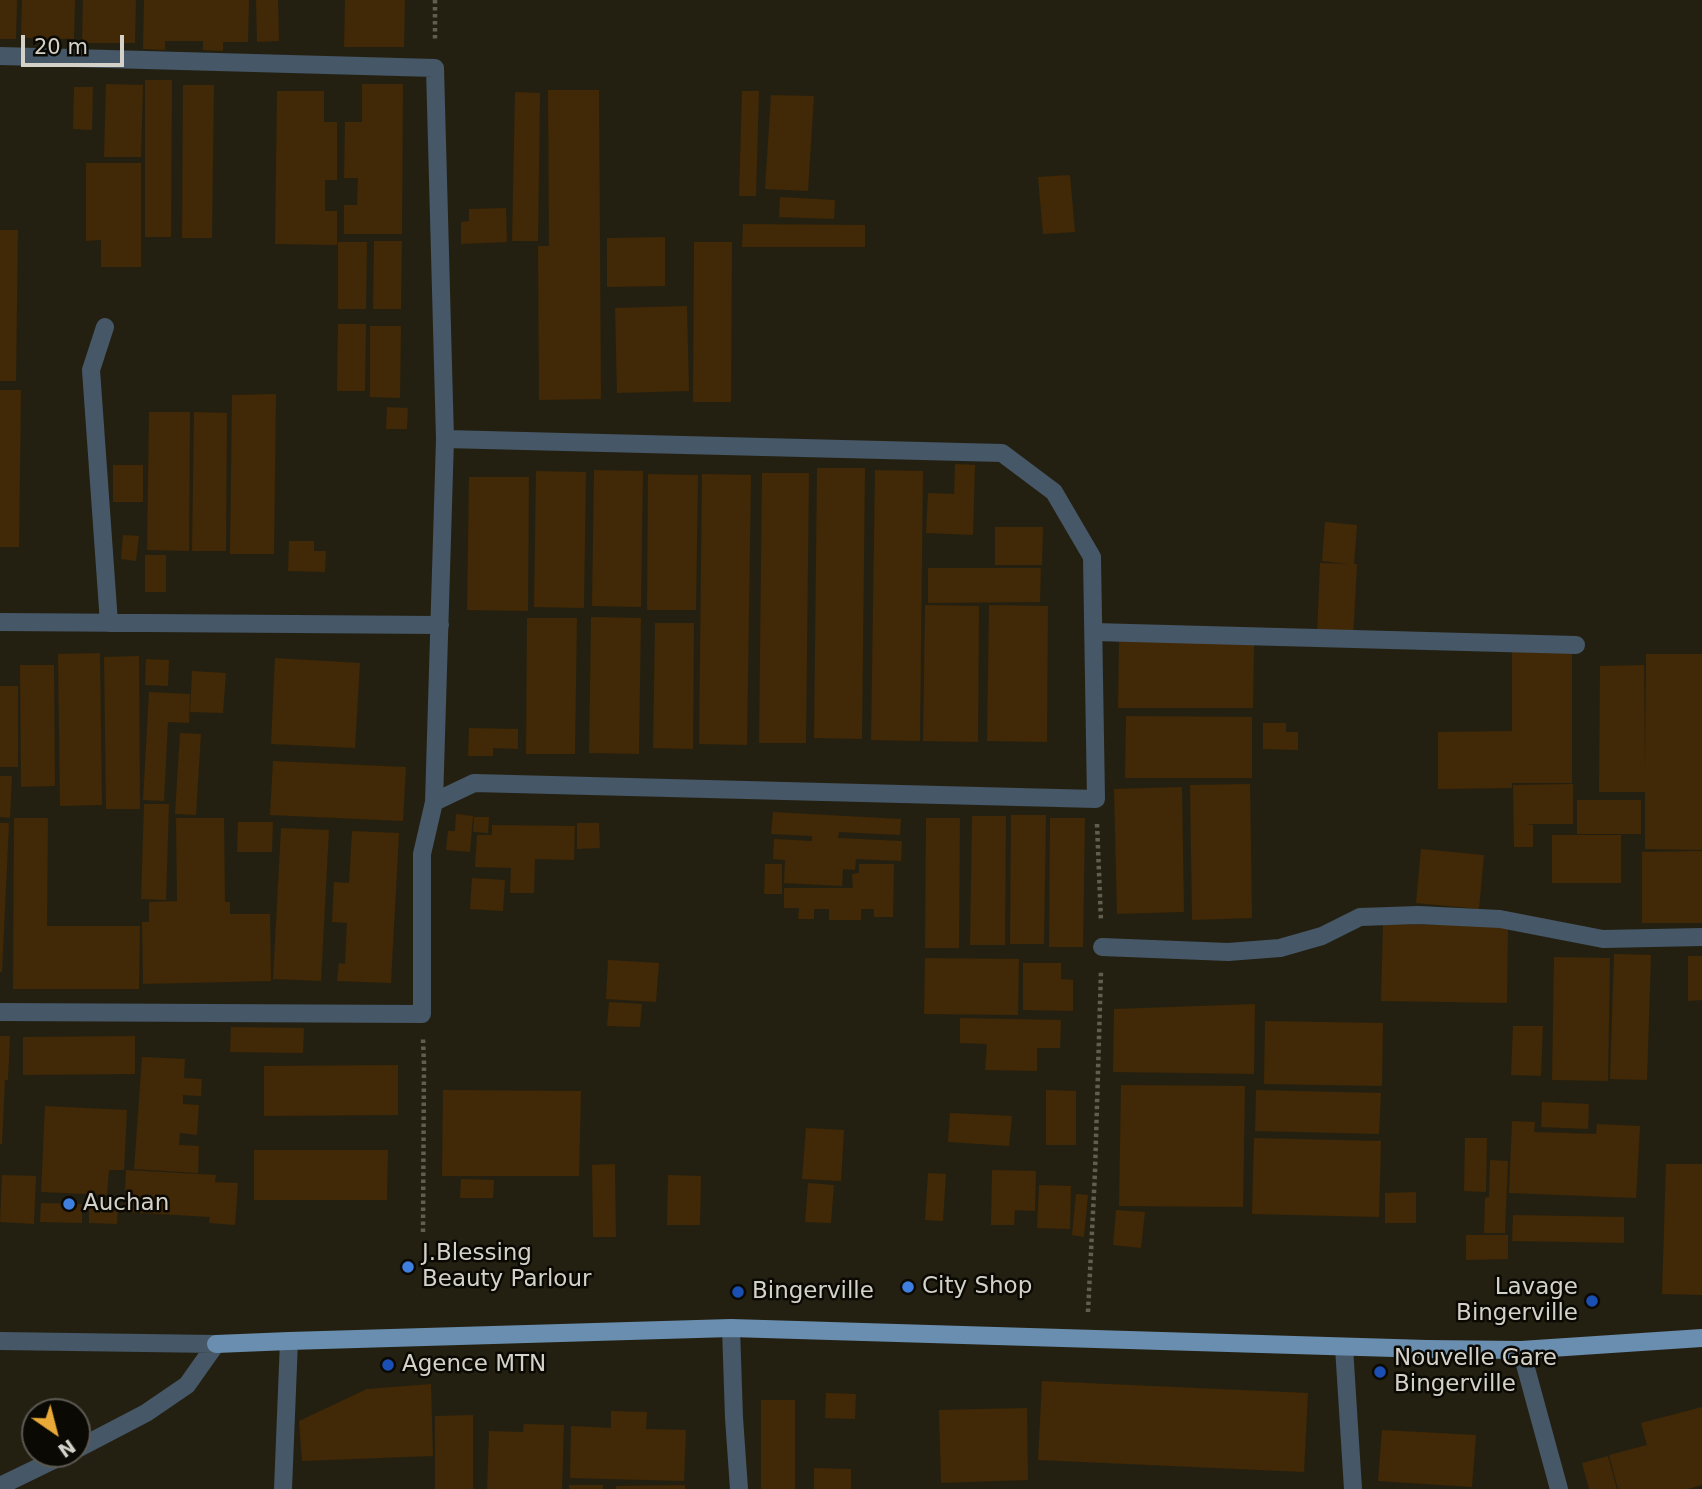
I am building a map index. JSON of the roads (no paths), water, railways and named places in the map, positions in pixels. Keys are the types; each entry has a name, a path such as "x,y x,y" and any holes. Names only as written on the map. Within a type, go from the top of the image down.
{"main road":[{"path":"216,1344 731,1328 1344,1348 1521,1350 1702,1338"}],"street":[{"path":"0,56 435,68 445,439 435,802 422,854 422,1014 0,1012"},
{"path":"105,327 91,370 108,623"},
{"path":"435,802 474,783 1096,799 1092,557 1054,492 1002,453 445,439"},
{"path":"0,622 440,625"},
{"path":"1094,632 1576,645"},
{"path":"1101,947 1228,952 1280,948 1322,936 1360,917 1418,915 1500,919 1603,939 1702,937"},
{"path":"731,1328 739,1489"},
{"path":"0,1341 216,1344"},
{"path":"283,1489 289,1341"},
{"path":"91,1442 146,1413 187,1385 216,1344"},
{"path":"1344,1348 1353,1489"},
{"path":"1521,1350 1559,1489"},
{"path":"0,1486 37,1468"}],"place":[{"name":"Auchan","path":"69,1204"},
{"name":"J.Blessing Beauty Parlour","path":"408,1267"},
{"name":"City Shop","path":"908,1287"},
{"name":"Bingerville","path":"738,1292"},
{"name":"Lavage Bingerville","path":"1592,1301"},
{"name":"Agence MTN","path":"388,1365"},
{"name":"Nouvelle Gare Bingerville","path":"1380,1372"}]}
